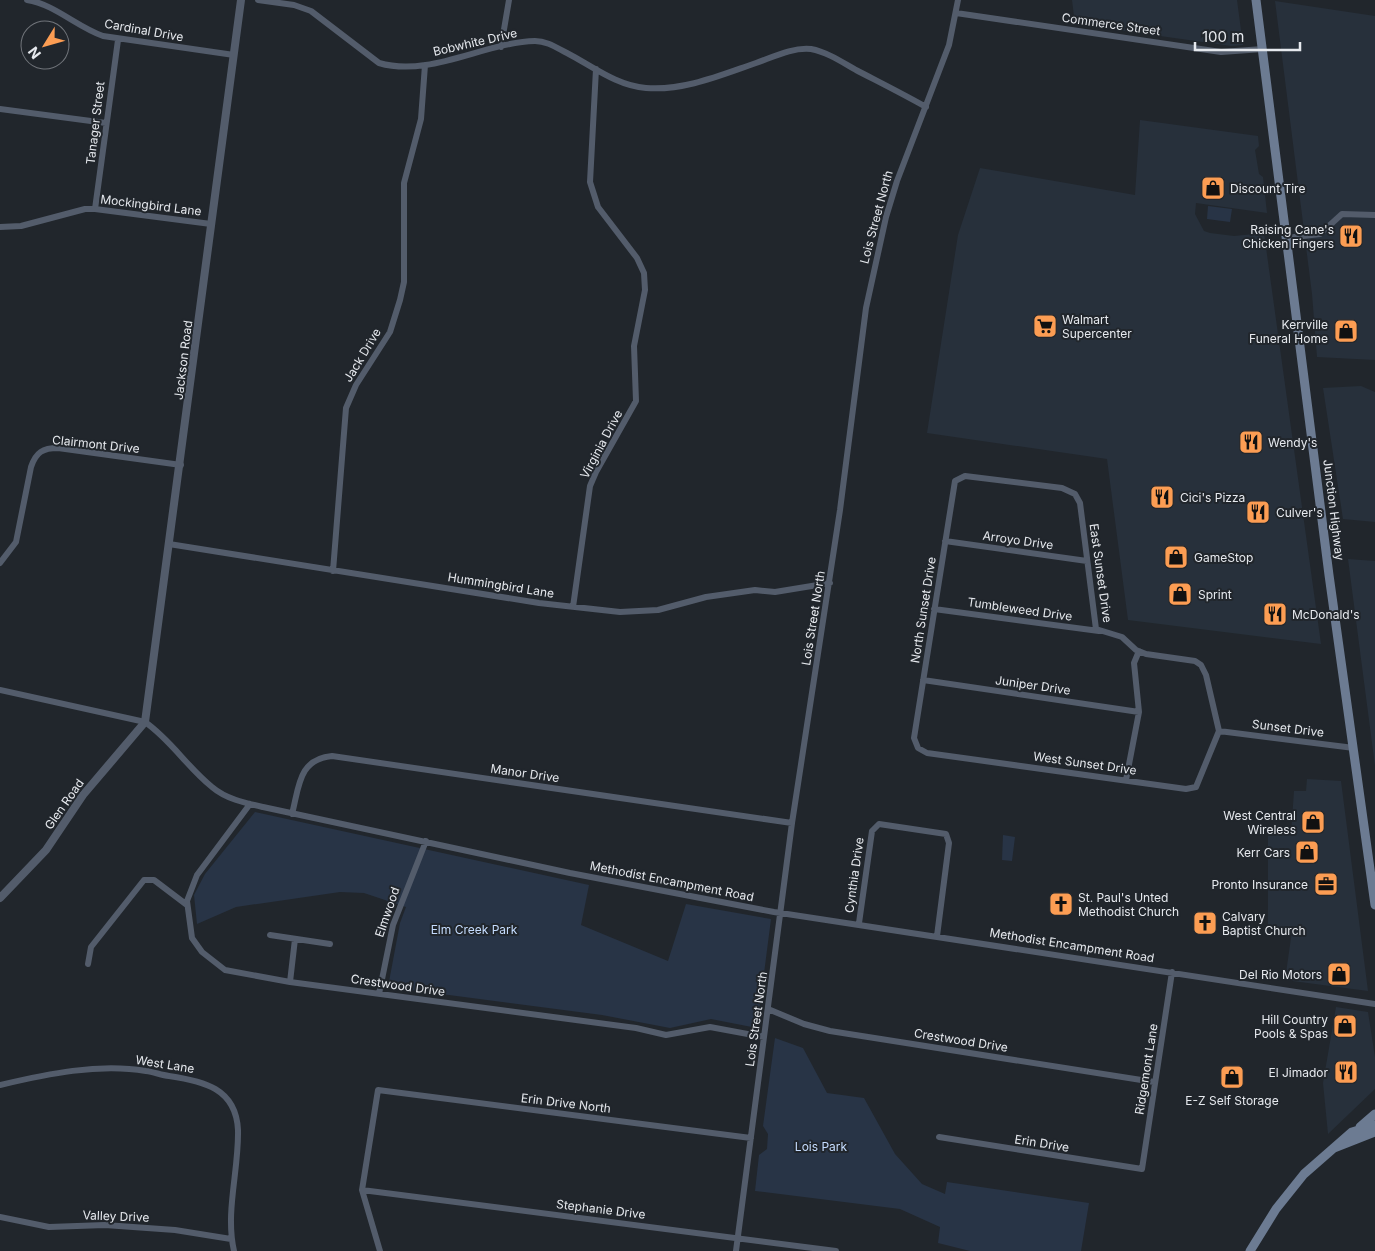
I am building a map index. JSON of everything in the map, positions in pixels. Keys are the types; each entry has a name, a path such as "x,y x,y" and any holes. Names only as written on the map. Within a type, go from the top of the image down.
{"main road":[{"name":"Junction Highway","path":"1256,0 1375,905"},
{"path":"1361,1132 1375,1114"},
{"path":"1250,1251 1276,1208 1295,1184 1334,1148 1339,1141 1375,1125"},
{"path":"1361,1132 1375,1132"},
{"path":"1361,1132 1375,1136"}],"street":[{"name":"Cardinal Drive","path":"27,0 42,4 90,31 118,40 234,55"},
{"name":"Jackson Road","path":"145,722 181,465 241,0"},
{"name":"Bobwhite Drive","path":"258,0 294,5 311,11 379,63 388,66 425,65 520,42 537,41 547,43 628,84 667,88 716,77 788,52 810,49 839,61 926,107"},
{"path":"502,47 509,0"},
{"name":"Lois Street North","path":"736,1251 792,823 830,583 867,300 897,181 950,45 958,0"},
{"name":"Commerce Street","path":"956,13 1221,52 1263,49"},
{"name":"Tanager Street","path":"95,209 118,40"},
{"name":"Jack Drive","path":"333,570 346,408 356,385 390,332 404,282 404,183 421,120 425,65"},
{"name":"Virginia Drive","path":"573,607 590,486 636,400 634,346 645,290 644,274 637,258 598,207 592,187 596,69"},
{"path":"0,109 106,122"},
{"name":"Mockingbird Lane","path":"0,227 21,226 85,209 211,224"},
{"path":"1286,238 1320,234 1342,214 1375,215"},
{"name":"Clairmont Drive","path":"0,563 16,542 31,467 35,457 41,451 58,448 181,465"},
{"name":"East Sunset Drive","path":"955,481 965,476 1072,491 1080,503 1096,629 1122,637 1139,651 1191,660 1201,665 1206,675 1219,730"},
{"name":"North Sunset Drive","path":"914,742 955,481"},
{"name":"Arroyo Drive","path":"945,541 1087,561"},
{"name":"Hummingbird Lane","path":"169,544 573,607 639,612 658,610 706,596 755,590 775,592 830,583"},
{"name":"Tumbleweed Drive","path":"934,609 1103,632"},
{"path":"1126,780 1139,712 1134,663 1139,651"},
{"name":"Juniper Drive","path":"923,680 1139,712"},
{"name":"Methodist Encampment Road","path":"0,690 145,722 162,734 213,788 231,798 292,814 570,873 781,913 859,923 1375,1004"},
{"name":"Glen Road","path":"0,898 46,850 83,795 145,722"},
{"name":"Sunset Drive","path":"1219,730 1354,748"},
{"name":"West Sunset Drive","path":"914,742 920,750 927,753 1186,789 1196,787 1219,730"},
{"name":"Manor Drive","path":"292,814 303,773 310,763 320,758 332,756 792,823"},
{"name":"Crestwood Drive","path":"250,804 197,875 189,895 188,905 192,938 212,961 225,970 290,982 636,1028 666,1035 710,1027 764,1037"},
{"name":"Cynthia Drive","path":"859,923 872,831 875,826 879,824 946,834 949,844 936,936"},
{"name":"Elmwood","path":"379,994 393,925 426,841"},
{"path":"88,964 91,947 144,880 154,880 188,905"},
{"path":"270,935 330,944"},
{"path":"290,982 295,939"},
{"name":"Ridgemont Lane","path":"1142,1169 1172,972"},
{"name":"Crestwood Drive","path":"768,1009 804,1024 830,1031 1154,1082"},
{"name":"West Lane","path":"0,1085 58,1072 103,1069 146,1070 203,1081 217,1090 231,1103 238,1129 231,1239 234,1251"},
{"name":"Erin Drive North","path":"362,1190 378,1090 751,1138"},
{"name":"Erin Drive","path":"939,1137 1142,1169"},
{"path":"362,1190 380,1251"},
{"name":"Stephanie Drive","path":"362,1190 836,1251"},
{"name":"Valley Drive","path":"0,1217 49,1227 105,1225 175,1230 231,1239"}],"shaded area":[{"path":"1072,0 1237,0 1243,45 1231,46 1075,24"},
{"path":"1275,1 1375,16 1375,360 1317,357 1312,294"},
{"path":"1140,120 1258,136 1259,146 1255,150 1259,174 1263,177 1267,213 1196,203 1195,214 1204,231 1210,233 1234,236 1264,233 1321,644 1128,620 1107,459 927,433 958,235 980,168 1135,195"},
{"path":"1361,386 1375,392 1375,522 1343,519 1323,388"},
{"path":"1348,559 1375,561 1375,766"},
{"path":"1307,779 1341,781 1368,991 1285,980 1292,931 1268,927 1268,832 1291,834 1294,791 1306,791"},
{"path":"1336,1007 1368,1012 1375,1057 1375,1089 1328,1134 1323,1083"}],"green space":[{"path":"1208,206 1232,209 1230,222 1207,219"},
{"name":"Elm Creek Park","path":"255,812 589,885 581,925 668,961 686,904 771,919 757,1028 711,1019 670,1028 602,1015 388,987 400,923 406,907 364,893 340,892 236,907 197,924 194,895 205,874"},
{"path":"1003,835 1015,837 1012,861 1002,860"},
{"name":"Lois Park","path":"775,1038 803,1048 827,1093 864,1098 895,1154 922,1184 945,1194 947,1182 1089,1203 1081,1251 970,1251 938,1243 940,1227 900,1209 755,1191 759,1155 767,1149 768,1134 763,1126"}],"place":[{"name":"Discount Tire","path":"1213,188"},
{"name":"Raising Cane's Chicken Fingers","path":"1351,236"},
{"name":"Walmart Supercenter","path":"1045,326"},
{"name":"Kerrville Funeral Home","path":"1346,331"},
{"name":"Wendy's","path":"1251,442"},
{"name":"Cici's Pizza","path":"1162,497"},
{"name":"Culver's","path":"1258,512"},
{"name":"GameStop","path":"1176,557"},
{"name":"Sprint","path":"1180,594"},
{"name":"McDonald's","path":"1275,614"},
{"name":"West Central Wireless","path":"1313,822"},
{"name":"Kerr Cars","path":"1307,852"},
{"name":"Pronto Insurance","path":"1326,884"},
{"name":"St. Paul's Unted Methodist Church","path":"1061,904"},
{"name":"Calvary Baptist Church","path":"1205,923"},
{"name":"Del Rio Motors","path":"1339,974"},
{"name":"Hill Country Pools & Spas","path":"1345,1026"},
{"name":"El Jimador","path":"1346,1072"},
{"name":"E-Z Self Storage","path":"1232,1077"}]}
